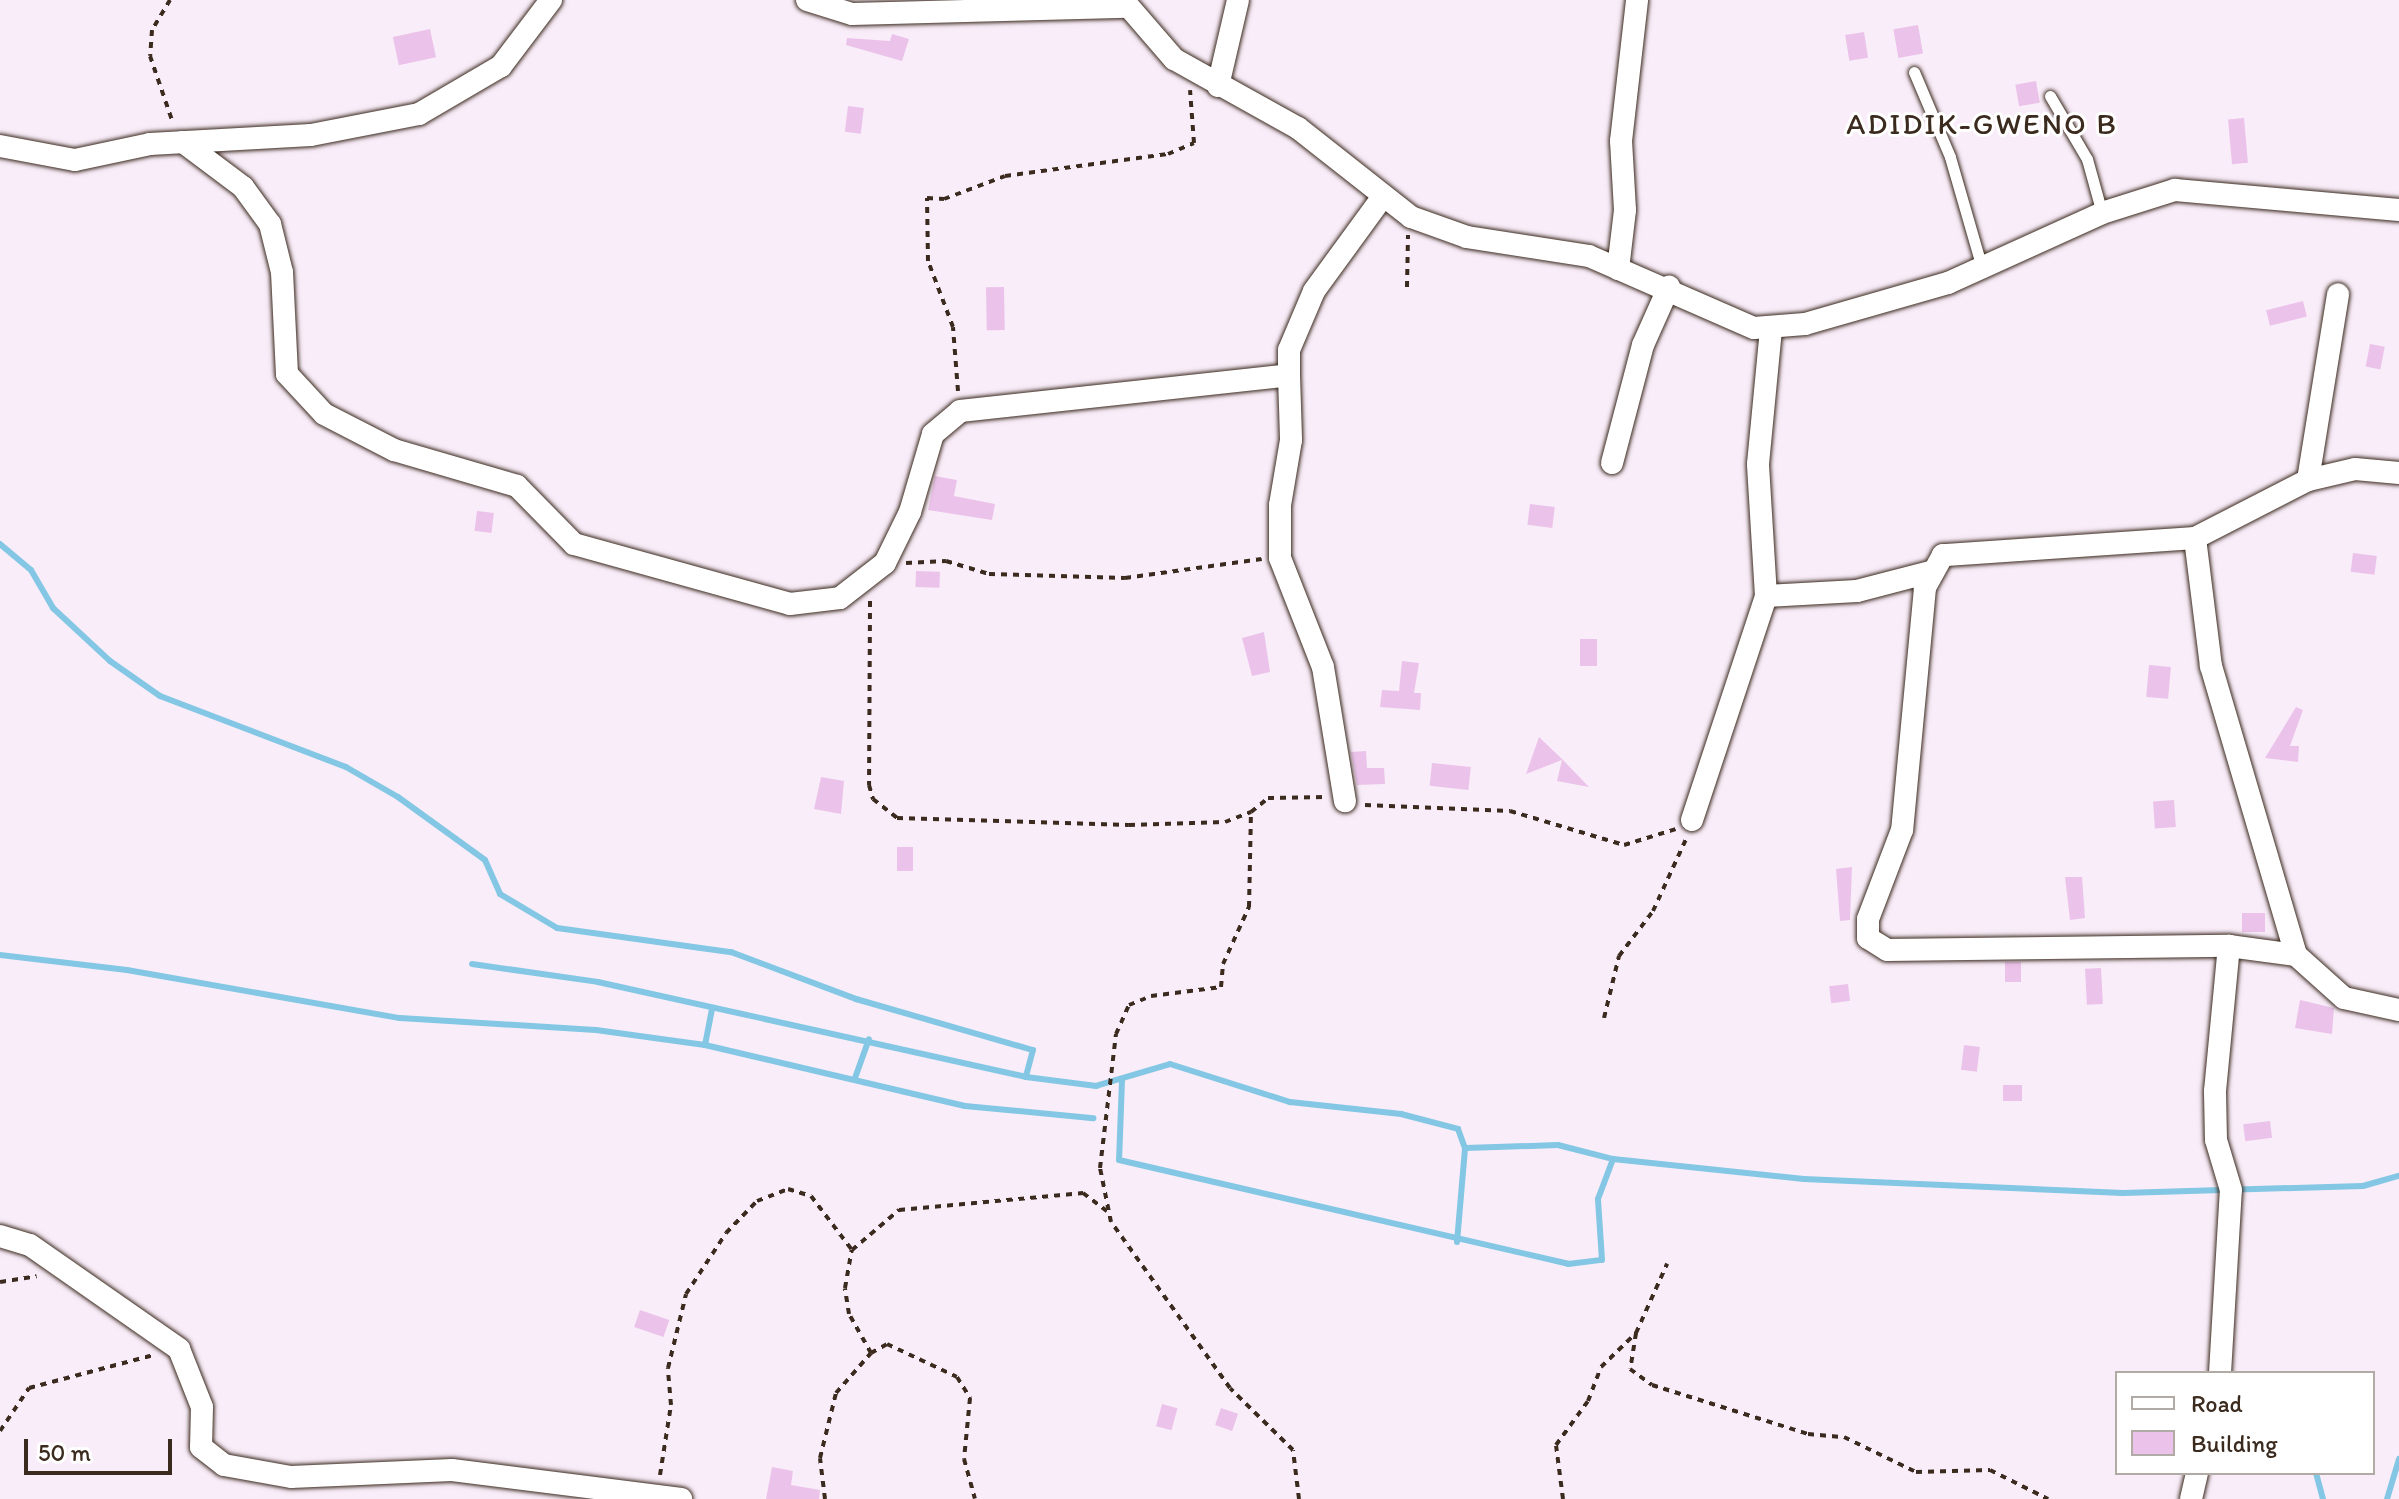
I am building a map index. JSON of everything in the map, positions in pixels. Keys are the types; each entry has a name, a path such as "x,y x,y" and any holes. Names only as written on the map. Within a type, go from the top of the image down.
{"street":[{"path":"0,146 75,160 183,142 311,135 419,114 501,66 551,0"},
{"path":"807,0 852,14 1125,4 1174,59 1321,143 1381,199 1411,217 1467,237 1589,256 1669,287 1743,325 1771,329 1887,302 1982,268 2102,213 2175,190 2214,189 2399,210"},
{"path":"1218,86 1238,0"},
{"path":"1618,269 1625,210 1621,141 1637,0"},
{"path":"183,142 243,187 270,224 282,272 287,374 324,414 394,450 517,486 563,539 634,564 790,604 840,598 878,571 910,512 933,434 960,411 1289,375"},
{"path":"1345,801 1323,667 1280,558 1280,505 1291,440 1289,350 1308,302 1342,244 1381,199"},
{"path":"1612,463 1643,345 1669,287"},
{"path":"2308,480 2338,294"},
{"path":"1692,820 1766,596 1758,464 1771,329"},
{"path":"2296,955 2229,946 1887,950 1872,944 1868,919 1894,864 1907,804 1916,650 1930,572 1943,555 2195,538 2308,480 2355,469 2399,473"},
{"path":"2195,538 2214,679 2296,955 2344,998 2399,1010"},
{"path":"1766,596 1857,591 1930,572"},
{"path":"2220,1371 2231,1190 2216,1140 2215,1091 2229,946"},
{"path":"0,1236 30,1245 179,1349 202,1407 201,1447 224,1465 291,1477 452,1470 658,1493 681,1499"},
{"path":"2191,1499 2197,1475"}],"lane":[{"path":"1914,72 1950,157 1982,268"},
{"path":"2050,96 2087,159 2102,213"}],"path":[{"path":"170,0 152,30 150,56 162,102 183,142"},
{"path":"960,411 953,327 928,261 927,198 944,199 1005,176 1168,154 1194,143 1189,96 1196,73"},
{"path":"1407,287 1411,217"},
{"path":"1280,558 1125,578 989,574 946,561 878,571 869,785 873,799 897,818 1129,825 1225,822 1251,812 1268,798 1311,793 1345,801 1510,811 1624,845 1692,820"},
{"path":"1109,1212 1100,1168 1116,1034 1129,1005 1151,996 1206,994 1221,987 1223,964 1249,907 1251,812"},
{"path":"1604,1018 1619,956 1653,911 1692,820"},
{"path":"658,1493 671,1405 668,1368 686,1294 726,1233 757,1201 788,1189 811,1196 852,1250"},
{"path":"871,1353 849,1314 845,1288 852,1250 899,1210 914,1206 1083,1193 1109,1212 1214,1367 1293,1450 1299,1499"},
{"path":"1667,1264 1636,1333 1630,1369 1652,1385 1808,1434 1844,1437 1916,1472 1990,1470 2048,1499"},
{"path":"1563,1499 1556,1445 1588,1401 1601,1367 1636,1333"},
{"path":"825,1499 820,1458 825,1423 836,1393 871,1353 887,1344 957,1377 970,1398 964,1459 975,1499"},
{"path":"0,1431 29,1388 179,1349"}],"building":[{"path":"1918,25 1923,54 1898,58 1893,29"},
{"path":"430,29 436,57 399,65 393,37"},
{"path":"1864,32 1868,58 1849,61 1845,35"},
{"path":"892,34 909,39 902,61 846,45 847,38 890,41"},
{"path":"2036,81 2040,103 2019,106 2015,85"},
{"path":"848,106 864,108 861,134 845,132"},
{"path":"2244,118 2248,163 2232,164 2228,119"},
{"path":"986,287 1004,287 1005,330 987,330"},
{"path":"2303,301 2307,317 2270,326 2266,310"},
{"path":"2370,344 2385,347 2380,369 2366,367"},
{"path":"935,476 957,480 954,496 995,504 992,520 928,510"},
{"path":"1530,504 1555,507 1552,528 1527,525"},
{"path":"477,511 494,513 491,533 475,531"},
{"path":"2353,553 2377,556 2375,575 2351,572"},
{"path":"916,571 940,572 939,588 915,587"},
{"path":"1264,632 1270,672 1252,676 1242,638"},
{"path":"1580,639 1597,639 1597,666 1580,666"},
{"path":"1402,661 1419,663 1414,693 1421,693 1420,710 1380,707 1382,690 1399,691"},
{"path":"2149,665 2171,667 2168,699 2146,697"},
{"path":"2296,707 2303,710 2290,746 2299,746 2298,762 2265,758"},
{"path":"1539,737 1562,759 1589,787 1557,781 1562,760 1526,774"},
{"path":"1366,751 1367,768 1384,768 1385,784 1357,785 1351,752"},
{"path":"1432,763 1471,767 1468,790 1430,786"},
{"path":"821,777 844,781 841,814 814,809"},
{"path":"2174,800 2176,827 2155,828 2153,801"},
{"path":"897,847 913,847 913,871 897,871"},
{"path":"1852,867 1850,920 1840,921 1836,869"},
{"path":"2065,877 2082,877 2085,918 2070,920"},
{"path":"2242,913 2265,913 2265,932 2242,932"},
{"path":"2005,962 2021,962 2021,982 2005,982"},
{"path":"2101,968 2103,1004 2087,1005 2085,969"},
{"path":"1848,984 1850,1001 1831,1003 1829,986"},
{"path":"2300,1000 2334,1008 2332,1034 2295,1028"},
{"path":"1964,1045 1980,1047 1977,1072 1961,1070"},
{"path":"2003,1085 2022,1085 2022,1101 2003,1101"},
{"path":"2270,1121 2272,1138 2245,1141 2243,1124"},
{"path":"640,1310 669,1320 663,1337 634,1327"},
{"path":"1162,1404 1177,1408 1172,1430 1156,1426"},
{"path":"1221,1408 1238,1414 1232,1431 1215,1425"},
{"path":"772,1467 793,1471 791,1485 820,1490 819,1499 766,1499"}],"waterway":[{"path":"0,544 31,570 53,608 110,661 160,696 346,767 398,797 485,860 500,894 557,928 731,952 856,999 1033,1050 1026,1077"},
{"path":"0,955 127,970 400,1018 596,1030 705,1045 965,1106 1093,1118"},
{"path":"472,964 598,982 1026,1077 1096,1086 1170,1064 1290,1102 1401,1114 1458,1129 1465,1148"},
{"path":"705,1045 712,1008"},
{"path":"855,1078 869,1039"},
{"path":"1122,1080 1119,1160 1568,1264 1602,1260 1598,1199 1613,1159 1804,1179 2123,1193 2363,1186 2399,1176"},
{"path":"1457,1242 1465,1148 1558,1145 1613,1159"},
{"path":"2387,1499 2399,1459"},
{"path":"2317,1475 2323,1499"}],"district":[{"name":"ADIDIK-GWENO B","path":"1982,124"}]}
